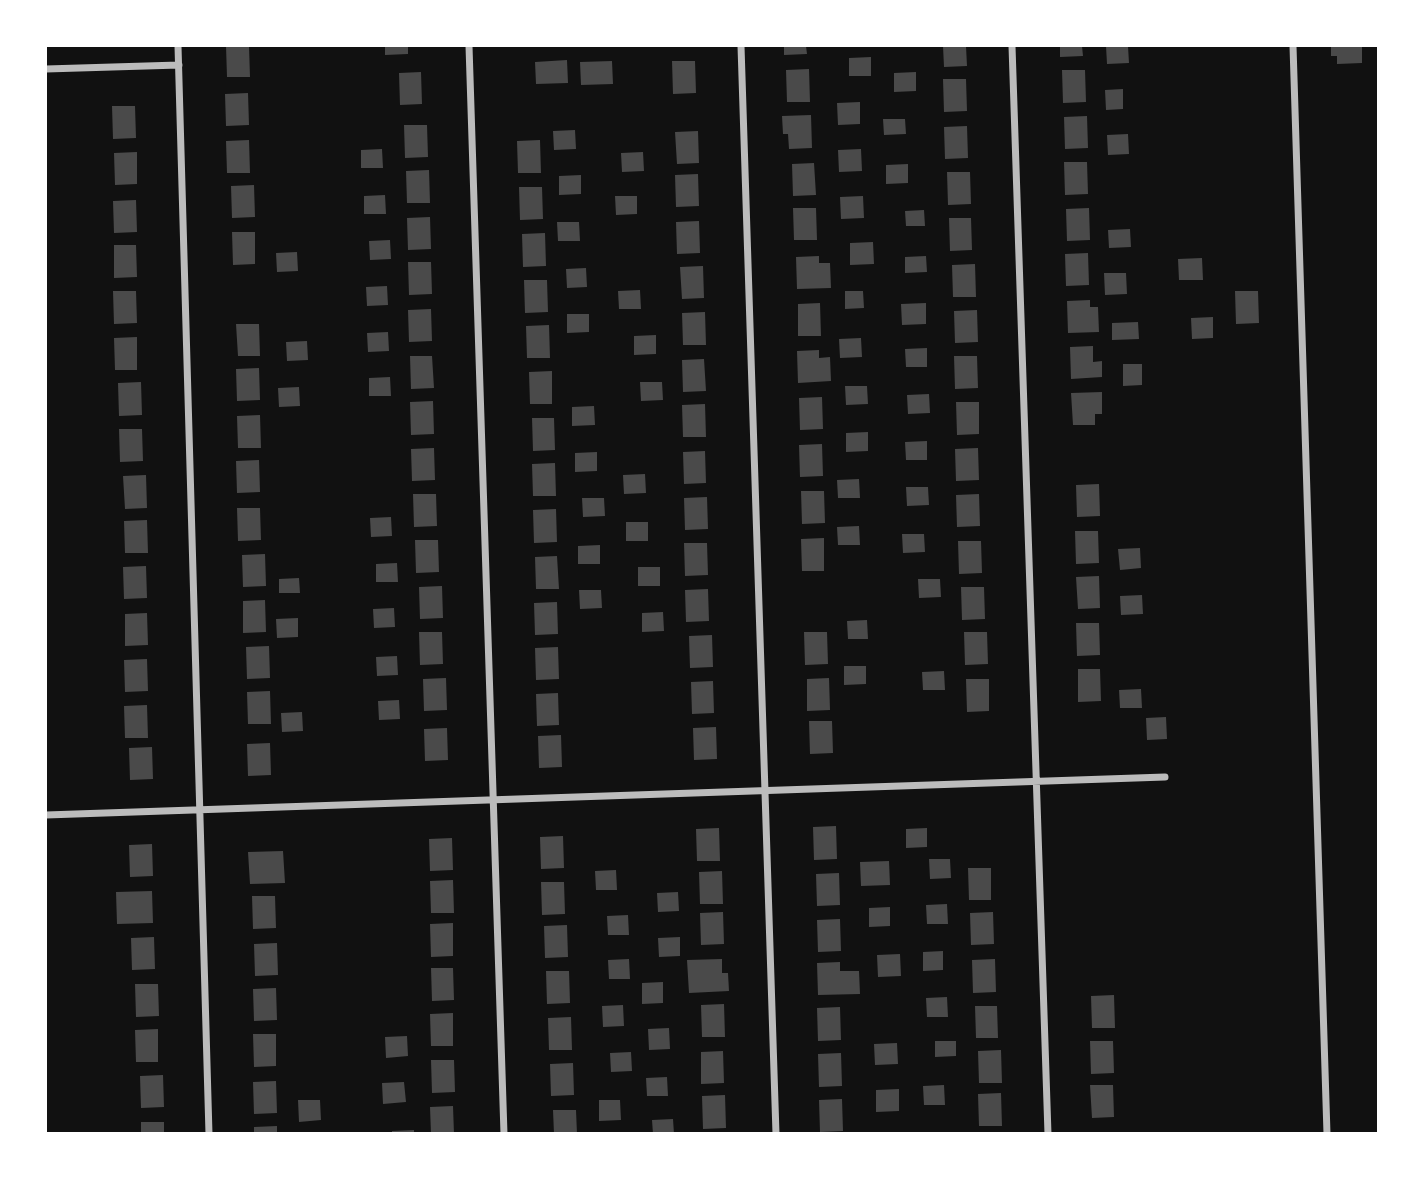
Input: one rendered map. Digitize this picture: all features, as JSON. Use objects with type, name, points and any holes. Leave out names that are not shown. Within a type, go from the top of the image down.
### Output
[{"type":"street","points":[[178,46],[209,1133]]},
{"type":"street","points":[[469,46],[504,1133]]},
{"type":"street","points":[[741,46],[776,1133]]},
{"type":"street","points":[[1012,46],[1048,1133]]},
{"type":"street","points":[[1293,46],[1302,416],[1327,1133]]},
{"type":"street","points":[[46,69],[179,65]]},
{"type":"street","points":[[46,815],[1165,778]]},
{"type":"building","points":[[226,46],[249,46],[250,77],[227,77]]},
{"type":"building","points":[[385,46],[408,46],[408,54],[385,55]]},
{"type":"building","points":[[784,46],[806,46],[807,54],[784,55]]},
{"type":"building","points":[[943,46],[966,46],[967,66],[944,67]]},
{"type":"building","points":[[1060,46],[1082,46],[1083,56],[1060,57]]},
{"type":"building","points":[[1106,46],[1128,46],[1129,63],[1107,64]]},
{"type":"building","points":[[1331,46],[1362,46],[1362,63],[1337,64],[1337,56],[1331,56]]},
{"type":"building","points":[[871,57],[871,76],[849,76],[849,58]]},
{"type":"building","points":[[567,60],[568,83],[536,84],[535,62]]},
{"type":"building","points":[[612,61],[613,84],[581,85],[580,62]]},
{"type":"building","points":[[672,61],[695,61],[696,93],[673,94]]},
{"type":"building","points":[[809,69],[810,102],[787,102],[786,70]]},
{"type":"building","points":[[1062,70],[1085,70],[1086,102],[1063,103]]},
{"type":"building","points":[[421,72],[422,104],[400,105],[399,73]]},
{"type":"building","points":[[916,72],[916,91],[894,92],[894,73]]},
{"type":"building","points":[[943,79],[966,79],[967,111],[944,112]]},
{"type":"building","points":[[1123,89],[1123,109],[1106,110],[1105,90]]},
{"type":"building","points":[[248,93],[249,125],[226,126],[225,94]]},
{"type":"building","points":[[860,102],[860,124],[838,125],[837,103]]},
{"type":"building","points":[[112,106],[135,106],[136,138],[113,139]]},
{"type":"building","points":[[811,115],[812,148],[789,149],[788,134],[783,134],[782,116]]},
{"type":"building","points":[[1087,116],[1088,148],[1065,149],[1064,117]]},
{"type":"building","points":[[883,119],[905,119],[906,134],[884,135]]},
{"type":"building","points":[[404,125],[427,125],[428,157],[405,158]]},
{"type":"building","points":[[967,126],[968,158],[945,159],[944,127]]},
{"type":"building","points":[[575,130],[576,149],[554,150],[553,131]]},
{"type":"building","points":[[698,131],[699,163],[677,164],[675,132]]},
{"type":"building","points":[[1128,134],[1129,154],[1108,155],[1107,135]]},
{"type":"building","points":[[249,140],[250,173],[227,173],[226,141]]},
{"type":"building","points":[[540,140],[541,173],[518,173],[517,141]]},
{"type":"building","points":[[382,149],[383,168],[361,168],[361,150]]},
{"type":"building","points":[[861,149],[862,171],[839,172],[838,150]]},
{"type":"building","points":[[137,152],[137,184],[115,185],[114,153]]},
{"type":"building","points":[[643,152],[644,171],[622,172],[621,153]]},
{"type":"building","points":[[1064,162],[1087,162],[1088,194],[1065,195]]},
{"type":"building","points":[[814,163],[816,195],[793,196],[792,164]]},
{"type":"building","points":[[908,164],[908,183],[886,184],[886,165]]},
{"type":"building","points":[[429,170],[430,203],[407,203],[406,171]]},
{"type":"building","points":[[947,172],[970,172],[971,204],[948,205]]},
{"type":"building","points":[[698,174],[699,206],[676,207],[675,175]]},
{"type":"building","points":[[581,175],[581,194],[559,195],[559,176]]},
{"type":"building","points":[[254,185],[255,217],[232,218],[231,186]]},
{"type":"building","points":[[519,187],[542,187],[543,219],[520,220]]},
{"type":"building","points":[[385,195],[386,214],[364,214],[364,196]]},
{"type":"building","points":[[615,196],[637,196],[637,214],[616,215]]},
{"type":"building","points":[[863,196],[864,218],[841,219],[840,197]]},
{"type":"building","points":[[136,200],[137,232],[114,233],[113,201]]},
{"type":"building","points":[[793,208],[816,208],[817,240],[794,240]]},
{"type":"building","points":[[1089,208],[1090,240],[1067,241],[1066,209]]},
{"type":"building","points":[[924,210],[925,226],[906,226],[905,211]]},
{"type":"building","points":[[430,217],[431,249],[408,250],[407,218]]},
{"type":"building","points":[[949,218],[971,218],[972,250],[950,251]]},
{"type":"building","points":[[699,221],[700,253],[677,254],[676,222]]},
{"type":"building","points":[[557,222],[579,222],[580,241],[558,241]]},
{"type":"building","points":[[1130,229],[1131,247],[1109,248],[1108,230]]},
{"type":"building","points":[[232,232],[255,232],[255,264],[233,265]]},
{"type":"building","points":[[545,233],[546,266],[523,267],[522,234]]},
{"type":"building","points":[[390,240],[391,259],[370,260],[369,241]]},
{"type":"building","points":[[873,242],[874,264],[850,265],[850,243]]},
{"type":"building","points":[[114,245],[136,245],[137,277],[114,278]]},
{"type":"building","points":[[297,252],[298,271],[277,272],[276,253]]},
{"type":"building","points":[[1088,253],[1089,285],[1066,286],[1065,254]]},
{"type":"building","points":[[819,256],[819,263],[830,263],[831,288],[797,289],[796,257]]},
{"type":"building","points":[[926,256],[927,272],[905,273],[905,257]]},
{"type":"building","points":[[1202,258],[1203,280],[1179,280],[1178,259]]},
{"type":"building","points":[[408,262],[431,262],[432,294],[409,295]]},
{"type":"building","points":[[975,264],[976,297],[953,297],[952,265]]},
{"type":"building","points":[[703,266],[704,298],[682,299],[680,267]]},
{"type":"building","points":[[586,268],[587,287],[567,288],[566,269]]},
{"type":"building","points":[[1104,273],[1126,273],[1127,294],[1105,295]]},
{"type":"building","points":[[524,280],[547,280],[548,312],[525,313]]},
{"type":"building","points":[[387,286],[388,305],[367,306],[366,287]]},
{"type":"building","points":[[640,290],[641,309],[619,309],[618,291]]},
{"type":"building","points":[[113,291],[136,291],[137,323],[114,324]]},
{"type":"building","points":[[845,291],[863,291],[864,308],[845,309]]},
{"type":"building","points":[[1235,291],[1258,291],[1259,323],[1236,324]]},
{"type":"building","points":[[1090,300],[1090,307],[1098,307],[1099,332],[1068,333],[1067,301]]},
{"type":"building","points":[[820,303],[821,336],[798,336],[798,304]]},
{"type":"building","points":[[926,303],[926,324],[902,325],[901,304]]},
{"type":"building","points":[[431,309],[432,341],[409,342],[408,310]]},
{"type":"building","points":[[977,310],[978,342],[955,343],[954,311]]},
{"type":"building","points":[[705,312],[706,345],[683,345],[682,313]]},
{"type":"building","points":[[567,314],[589,314],[589,332],[567,333]]},
{"type":"building","points":[[1213,317],[1213,338],[1192,339],[1191,318]]},
{"type":"building","points":[[1138,322],[1139,339],[1112,340],[1112,323]]},
{"type":"building","points":[[236,324],[259,324],[260,356],[238,356]]},
{"type":"building","points":[[549,325],[550,358],[527,358],[526,326]]},
{"type":"building","points":[[388,332],[389,351],[368,352],[367,333]]},
{"type":"building","points":[[656,335],[656,354],[634,355],[634,336]]},
{"type":"building","points":[[137,337],[137,370],[115,370],[114,338]]},
{"type":"building","points":[[861,338],[862,357],[840,358],[839,339]]},
{"type":"building","points":[[307,341],[308,360],[287,361],[286,342]]},
{"type":"building","points":[[1093,346],[1093,362],[1102,361],[1102,377],[1071,379],[1070,347]]},
{"type":"building","points":[[927,348],[927,367],[906,367],[905,349]]},
{"type":"building","points":[[819,350],[819,358],[830,357],[831,381],[798,383],[797,351]]},
{"type":"building","points":[[410,356],[432,356],[434,388],[411,389]]},
{"type":"building","points":[[954,356],[977,356],[978,388],[955,389]]},
{"type":"building","points":[[704,359],[706,391],[683,392],[682,360]]},
{"type":"building","points":[[1123,364],[1142,364],[1142,385],[1123,386]]},
{"type":"building","points":[[259,368],[260,400],[237,401],[236,369]]},
{"type":"building","points":[[552,371],[552,404],[530,404],[529,372]]},
{"type":"building","points":[[390,377],[391,396],[369,396],[369,378]]},
{"type":"building","points":[[141,382],[142,415],[119,416],[118,383]]},
{"type":"building","points":[[640,382],[662,382],[663,400],[641,401]]},
{"type":"building","points":[[845,386],[867,386],[868,404],[846,405]]},
{"type":"building","points":[[299,387],[300,406],[279,407],[278,388]]},
{"type":"building","points":[[1102,392],[1102,414],[1095,414],[1095,425],[1073,425],[1071,393]]},
{"type":"building","points":[[929,394],[930,413],[908,414],[907,395]]},
{"type":"building","points":[[822,397],[823,429],[800,430],[799,398]]},
{"type":"building","points":[[433,401],[434,434],[411,435],[410,402]]},
{"type":"building","points":[[956,402],[979,402],[979,434],[957,435]]},
{"type":"building","points":[[705,404],[706,437],[683,437],[682,405]]},
{"type":"building","points":[[594,406],[595,425],[572,426],[572,407]]},
{"type":"building","points":[[260,415],[261,448],[238,448],[237,416]]},
{"type":"building","points":[[532,418],[554,418],[555,450],[533,451]]},
{"type":"building","points":[[119,429],[142,429],[143,461],[120,462]]},
{"type":"building","points":[[868,432],[868,451],[846,452],[846,433]]},
{"type":"building","points":[[927,441],[927,460],[906,460],[905,442]]},
{"type":"building","points":[[822,444],[823,476],[800,477],[799,445]]},
{"type":"building","points":[[434,448],[435,480],[412,481],[411,449]]},
{"type":"building","points":[[978,448],[979,480],[956,481],[955,449]]},
{"type":"building","points":[[705,451],[706,483],[684,484],[683,452]]},
{"type":"building","points":[[597,452],[597,471],[575,472],[575,453]]},
{"type":"building","points":[[259,460],[260,492],[237,493],[236,461]]},
{"type":"building","points":[[555,463],[556,496],[533,496],[532,464]]},
{"type":"building","points":[[645,474],[646,493],[624,494],[623,475]]},
{"type":"building","points":[[146,475],[147,508],[125,509],[123,476]]},
{"type":"building","points":[[859,479],[860,498],[838,498],[837,480]]},
{"type":"building","points":[[1099,484],[1100,516],[1077,517],[1076,485]]},
{"type":"building","points":[[906,487],[928,487],[929,505],[907,506]]},
{"type":"building","points":[[801,491],[824,491],[825,523],[802,524]]},
{"type":"building","points":[[413,494],[436,494],[437,526],[414,527]]},
{"type":"building","points":[[979,494],[980,526],[957,527],[956,495]]},
{"type":"building","points":[[707,497],[708,529],[685,530],[684,498]]},
{"type":"building","points":[[582,498],[604,498],[605,516],[583,517]]},
{"type":"building","points":[[237,508],[260,508],[261,540],[238,541]]},
{"type":"building","points":[[556,509],[557,542],[534,543],[533,510]]},
{"type":"building","points":[[391,517],[392,536],[371,537],[370,518]]},
{"type":"building","points":[[147,520],[148,553],[125,553],[124,521]]},
{"type":"building","points":[[626,522],[648,522],[648,541],[626,541]]},
{"type":"building","points":[[859,526],[860,545],[838,545],[837,527]]},
{"type":"building","points":[[1075,531],[1098,531],[1099,563],[1076,564]]},
{"type":"building","points":[[902,534],[924,534],[925,552],[903,553]]},
{"type":"building","points":[[824,538],[824,571],[802,571],[801,539]]},
{"type":"building","points":[[415,540],[438,540],[439,572],[416,573]]},
{"type":"building","points":[[958,541],[981,541],[982,573],[959,574]]},
{"type":"building","points":[[684,543],[707,543],[708,575],[685,576]]},
{"type":"building","points":[[600,545],[600,564],[578,564],[578,546]]},
{"type":"building","points":[[1140,548],[1141,568],[1120,570],[1118,549]]},
{"type":"building","points":[[265,554],[266,586],[243,587],[242,555]]},
{"type":"building","points":[[557,556],[559,589],[536,589],[535,557]]},
{"type":"building","points":[[397,563],[398,582],[376,582],[376,564]]},
{"type":"building","points":[[146,566],[147,598],[124,599],[123,567]]},
{"type":"building","points":[[638,567],[660,567],[660,586],[638,586]]},
{"type":"building","points":[[1099,576],[1100,608],[1078,609],[1076,577]]},
{"type":"building","points":[[299,578],[300,593],[279,593],[279,579]]},
{"type":"building","points":[[918,579],[940,579],[941,597],[919,598]]},
{"type":"building","points":[[442,586],[443,618],[420,619],[419,587]]},
{"type":"building","points":[[961,587],[984,587],[985,619],[962,620]]},
{"type":"building","points":[[708,589],[709,621],[686,622],[685,590]]},
{"type":"building","points":[[579,590],[601,590],[602,608],[580,609]]},
{"type":"building","points":[[1142,595],[1143,614],[1121,615],[1120,596]]},
{"type":"building","points":[[265,600],[266,632],[243,633],[243,601]]},
{"type":"building","points":[[557,602],[558,634],[535,635],[534,603]]},
{"type":"building","points":[[394,608],[395,627],[374,628],[373,609]]},
{"type":"building","points":[[663,612],[664,631],[642,632],[642,613]]},
{"type":"building","points":[[147,613],[148,645],[125,646],[125,614]]},
{"type":"building","points":[[298,618],[298,637],[277,638],[276,619]]},
{"type":"building","points":[[867,620],[868,639],[848,639],[847,621]]},
{"type":"building","points":[[1076,623],[1099,623],[1100,655],[1077,656]]},
{"type":"building","points":[[419,632],[442,632],[443,664],[420,665]]},
{"type":"building","points":[[804,632],[827,632],[828,664],[805,665]]},
{"type":"building","points":[[964,632],[987,632],[988,664],[965,665]]},
{"type":"building","points":[[712,635],[713,667],[690,668],[689,636]]},
{"type":"building","points":[[269,646],[270,678],[247,679],[246,647]]},
{"type":"building","points":[[558,647],[559,679],[536,680],[535,648]]},
{"type":"building","points":[[397,656],[398,675],[377,676],[376,657]]},
{"type":"building","points":[[147,659],[148,691],[125,692],[124,660]]},
{"type":"building","points":[[844,666],[866,666],[866,684],[844,685]]},
{"type":"building","points":[[1078,669],[1100,669],[1101,701],[1078,702]]},
{"type":"building","points":[[944,671],[945,690],[923,690],[922,672]]},
{"type":"building","points":[[446,678],[447,710],[424,711],[423,679]]},
{"type":"building","points":[[829,678],[830,710],[807,711],[807,679]]},
{"type":"building","points":[[966,679],[989,679],[989,711],[967,712]]},
{"type":"building","points":[[713,681],[714,713],[692,714],[691,682]]},
{"type":"building","points":[[1141,689],[1142,708],[1120,708],[1119,690]]},
{"type":"building","points":[[270,691],[271,724],[248,724],[247,692]]},
{"type":"building","points":[[558,693],[559,725],[537,726],[536,694]]},
{"type":"building","points":[[399,700],[400,719],[379,720],[378,701]]},
{"type":"building","points":[[147,705],[148,738],[125,738],[124,706]]},
{"type":"building","points":[[302,712],[303,731],[282,732],[281,713]]},
{"type":"building","points":[[1166,717],[1167,739],[1147,740],[1146,718]]},
{"type":"building","points":[[809,721],[832,721],[833,753],[810,754]]},
{"type":"building","points":[[716,727],[717,759],[694,760],[693,728]]},
{"type":"building","points":[[447,728],[448,760],[425,761],[424,729]]},
{"type":"building","points":[[561,735],[562,767],[539,768],[538,736]]},
{"type":"building","points":[[270,743],[271,775],[248,776],[247,744]]},
{"type":"building","points":[[152,747],[153,779],[130,780],[129,748]]},
{"type":"building","points":[[836,826],[837,859],[814,860],[813,827]]},
{"type":"building","points":[[719,828],[720,861],[697,861],[696,829]]},
{"type":"building","points":[[927,828],[927,847],[906,848],[906,829]]},
{"type":"building","points":[[563,836],[564,868],[541,869],[540,837]]},
{"type":"building","points":[[452,838],[453,870],[430,871],[429,839]]},
{"type":"building","points":[[152,844],[153,876],[130,877],[129,845]]},
{"type":"building","points":[[283,851],[285,883],[250,884],[248,852]]},
{"type":"building","points":[[929,859],[950,859],[951,878],[930,879]]},
{"type":"building","points":[[889,861],[890,885],[861,886],[860,862]]},
{"type":"building","points":[[968,868],[991,868],[991,900],[969,900]]},
{"type":"building","points":[[616,870],[617,890],[596,890],[595,871]]},
{"type":"building","points":[[722,871],[723,904],[700,904],[699,872]]},
{"type":"building","points":[[839,873],[840,905],[817,906],[816,874]]},
{"type":"building","points":[[453,880],[454,913],[431,913],[430,881]]},
{"type":"building","points":[[541,882],[564,882],[565,914],[542,915]]},
{"type":"building","points":[[152,891],[153,923],[117,924],[116,892]]},
{"type":"building","points":[[678,892],[679,911],[658,912],[657,893]]},
{"type":"building","points":[[252,896],[275,896],[276,928],[253,929]]},
{"type":"building","points":[[947,904],[948,924],[927,924],[926,905]]},
{"type":"building","points":[[890,907],[890,926],[869,927],[869,908]]},
{"type":"building","points":[[723,912],[724,944],[701,945],[700,913]]},
{"type":"building","points":[[993,912],[994,944],[971,945],[970,913]]},
{"type":"building","points":[[628,915],[629,935],[608,935],[607,916]]},
{"type":"building","points":[[840,919],[841,951],[818,952],[817,920]]},
{"type":"building","points":[[453,923],[453,956],[431,957],[430,924]]},
{"type":"building","points":[[567,925],[568,957],[545,958],[544,926]]},
{"type":"building","points":[[154,937],[155,969],[132,970],[131,938]]},
{"type":"building","points":[[680,937],[680,956],[659,957],[658,938]]},
{"type":"building","points":[[277,943],[278,975],[255,976],[254,944]]},
{"type":"building","points":[[943,951],[943,970],[923,971],[923,952]]},
{"type":"building","points":[[900,954],[901,976],[878,977],[877,955]]},
{"type":"building","points":[[629,959],[630,979],[609,979],[608,960]]},
{"type":"building","points":[[722,959],[722,973],[728,973],[729,991],[689,993],[687,960]]},
{"type":"building","points":[[995,959],[996,992],[973,993],[972,960]]},
{"type":"building","points":[[840,962],[840,971],[859,971],[860,994],[818,995],[817,963]]},
{"type":"building","points":[[431,968],[453,968],[454,1000],[432,1001]]},
{"type":"building","points":[[546,971],[569,971],[570,1003],[547,1004]]},
{"type":"building","points":[[663,982],[663,1003],[642,1004],[642,983]]},
{"type":"building","points":[[135,984],[158,984],[159,1016],[136,1017]]},
{"type":"building","points":[[276,988],[277,1020],[254,1021],[253,989]]},
{"type":"building","points":[[1114,995],[1115,1028],[1092,1028],[1091,996]]},
{"type":"building","points":[[947,997],[948,1017],[927,1017],[926,998]]},
{"type":"building","points":[[724,1004],[725,1037],[702,1037],[701,1005]]},
{"type":"building","points":[[623,1005],[624,1026],[603,1027],[602,1006]]},
{"type":"building","points":[[975,1006],[997,1006],[998,1038],[976,1038]]},
{"type":"building","points":[[840,1007],[841,1040],[818,1041],[817,1008]]},
{"type":"building","points":[[453,1013],[453,1046],[431,1046],[430,1014]]},
{"type":"building","points":[[571,1017],[572,1050],[549,1050],[548,1018]]},
{"type":"building","points":[[669,1028],[670,1049],[649,1050],[648,1029]]},
{"type":"building","points":[[158,1029],[158,1062],[136,1062],[135,1030]]},
{"type":"building","points":[[253,1034],[276,1034],[276,1066],[254,1067]]},
{"type":"building","points":[[407,1036],[408,1056],[386,1058],[385,1037]]},
{"type":"building","points":[[935,1041],[956,1041],[956,1056],[935,1057]]},
{"type":"building","points":[[1090,1041],[1113,1041],[1114,1073],[1091,1074]]},
{"type":"building","points":[[897,1043],[898,1064],[875,1065],[874,1044]]},
{"type":"building","points":[[1001,1050],[1002,1083],[979,1083],[978,1051]]},
{"type":"building","points":[[723,1051],[724,1083],[701,1084],[701,1052]]},
{"type":"building","points":[[631,1052],[632,1071],[611,1072],[610,1053]]},
{"type":"building","points":[[841,1053],[842,1086],[819,1087],[818,1054]]},
{"type":"building","points":[[431,1060],[454,1060],[455,1092],[432,1093]]},
{"type":"building","points":[[573,1063],[574,1095],[551,1096],[550,1064]]},
{"type":"building","points":[[163,1075],[164,1107],[141,1108],[140,1076]]},
{"type":"building","points":[[667,1077],[668,1096],[647,1096],[646,1078]]},
{"type":"building","points":[[276,1081],[277,1113],[254,1114],[253,1082]]},
{"type":"building","points":[[404,1082],[406,1102],[383,1104],[382,1083]]},
{"type":"building","points":[[944,1085],[945,1105],[924,1105],[923,1086]]},
{"type":"building","points":[[1090,1085],[1113,1085],[1114,1117],[1092,1118]]},
{"type":"building","points":[[899,1089],[899,1111],[876,1112],[876,1090]]},
{"type":"building","points":[[1001,1093],[1002,1126],[979,1126],[978,1094]]},
{"type":"building","points":[[725,1095],[726,1128],[703,1129],[702,1096]]},
{"type":"building","points":[[842,1099],[843,1131],[820,1132],[819,1100]]},
{"type":"building","points":[[298,1100],[320,1100],[321,1120],[299,1122]]},
{"type":"building","points":[[599,1100],[620,1100],[621,1120],[599,1121]]},
{"type":"building","points":[[453,1106],[454,1134],[431,1134],[430,1107]]},
{"type":"building","points":[[553,1110],[576,1110],[577,1134],[554,1134]]},
{"type":"building","points":[[673,1119],[674,1134],[653,1134],[652,1120]]},
{"type":"building","points":[[141,1122],[164,1122],[164,1134],[141,1134]]},
{"type":"building","points":[[277,1126],[277,1134],[254,1134],[254,1127]]},
{"type":"building","points":[[414,1130],[414,1134],[392,1134],[392,1131]]}]
